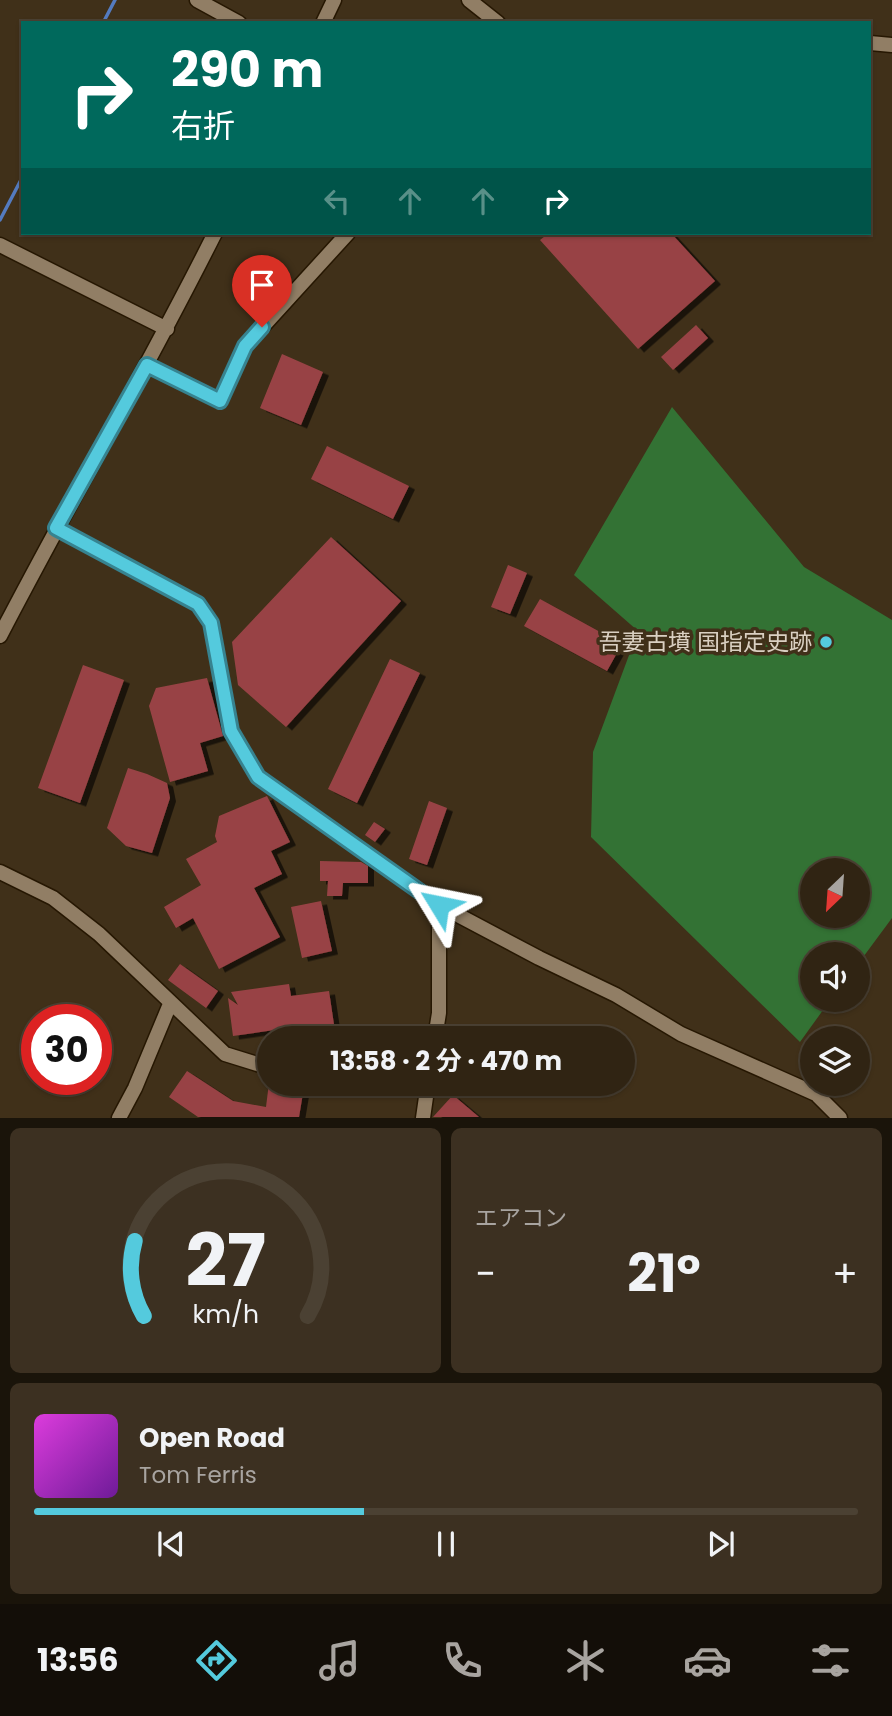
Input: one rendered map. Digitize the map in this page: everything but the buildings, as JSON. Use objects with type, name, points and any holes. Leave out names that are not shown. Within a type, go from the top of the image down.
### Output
[{"type":"street","points":[[197,0],[235,21]]},
{"type":"street","points":[[324,21],[334,0]]},
{"type":"street","points":[[469,0],[495,21]]},
{"type":"street","points":[[871,43],[892,45]]},
{"type":"street","points":[[0,636],[56,528],[167,328],[214,235]]},
{"type":"street","points":[[147,365],[220,401],[245,346],[346,235]]},
{"type":"street","points":[[0,245],[167,328]]},
{"type":"street","points":[[56,528],[198,604],[211,623],[231,731],[258,777],[439,905],[616,995],[681,1034],[816,1094],[840,1118]]},
{"type":"street","points":[[0,872],[53,898],[99,934],[225,1054],[257,1064]]},
{"type":"street","points":[[437,1026],[439,905]]},
{"type":"street","points":[[119,1118],[135,1088],[170,1004]]},
{"type":"street","points":[[423,1118],[426,1096]]},
{"type":"green space","points":[[672,407],[804,567],[892,620],[892,918],[870,948],[870,942],[800,942],[800,1012],[822,1012],[812,1026],[800,1026],[800,1042],[591,837],[593,752],[638,631],[574,575]]},
{"type":"waterway","points":[[104,21],[115,0]]},
{"type":"waterway","points":[[0,220],[21,180]]},
{"type":"place","name":"吾妻古墳 国指定史跡","points":[[826,642]]},
{"type":"route","points":[[262,327],[245,346],[220,401],[147,365],[56,528],[198,604],[211,623],[231,731],[258,777],[439,905]]}]
